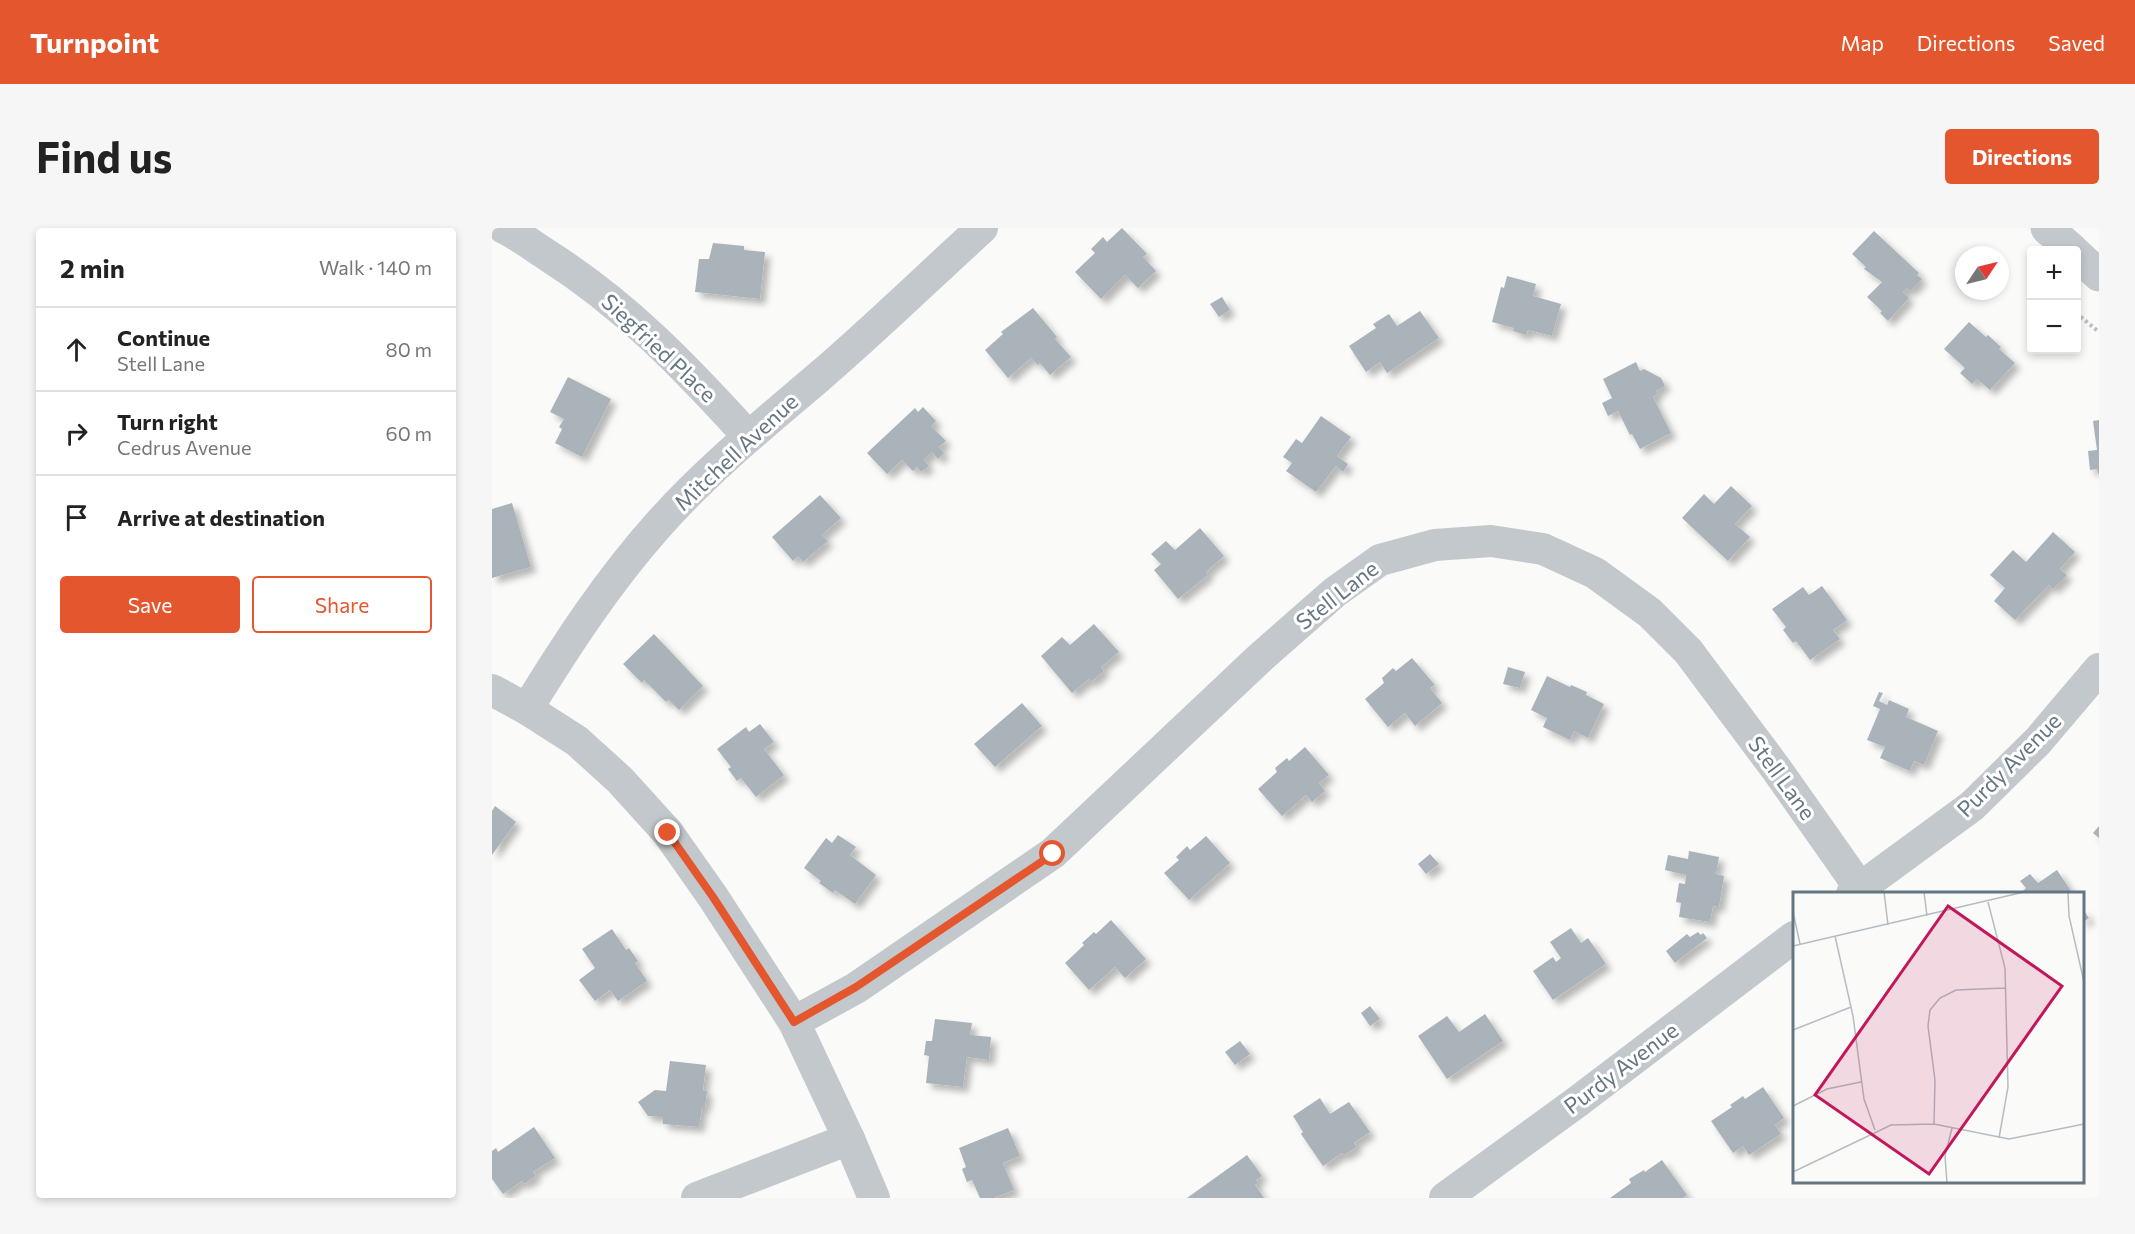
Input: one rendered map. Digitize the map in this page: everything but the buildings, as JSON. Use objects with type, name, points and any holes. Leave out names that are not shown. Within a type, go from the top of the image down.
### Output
[{"type":"street","name":"Siegfried Place","points":[[504,228],[573,271],[634,318],[748,436]]},
{"type":"street","name":"Mitchell Avenue","points":[[527,709],[565,646],[612,579],[661,522],[748,436],[822,375],[982,228]]},
{"type":"street","points":[[2047,228],[2067,246]]},
{"type":"street","points":[[2081,259],[2099,275]]},
{"type":"street","name":"Stell Lane","points":[[794,1022],[856,987],[1053,854],[1261,657],[1335,592],[1380,560],[1435,545],[1491,541],[1543,549],[1595,573],[1650,613],[1688,651],[1777,770],[1856,891]]},
{"type":"street","name":"Purdy Avenue","points":[[1856,891],[1972,806],[2038,741],[2099,669]]},
{"type":"street","points":[[492,690],[577,741],[620,780],[668,833],[713,897],[794,1022],[874,1198]]},
{"type":"street","name":"Purdy Avenue","points":[[1445,1198],[1577,1102],[1793,938]]},
{"type":"street","points":[[697,1198],[849,1139]]},
{"type":"path","points":[[2081,316],[2099,332]]},
{"type":"route","points":[[668,833],[713,897],[794,1022],[856,987],[1053,854]]}]
